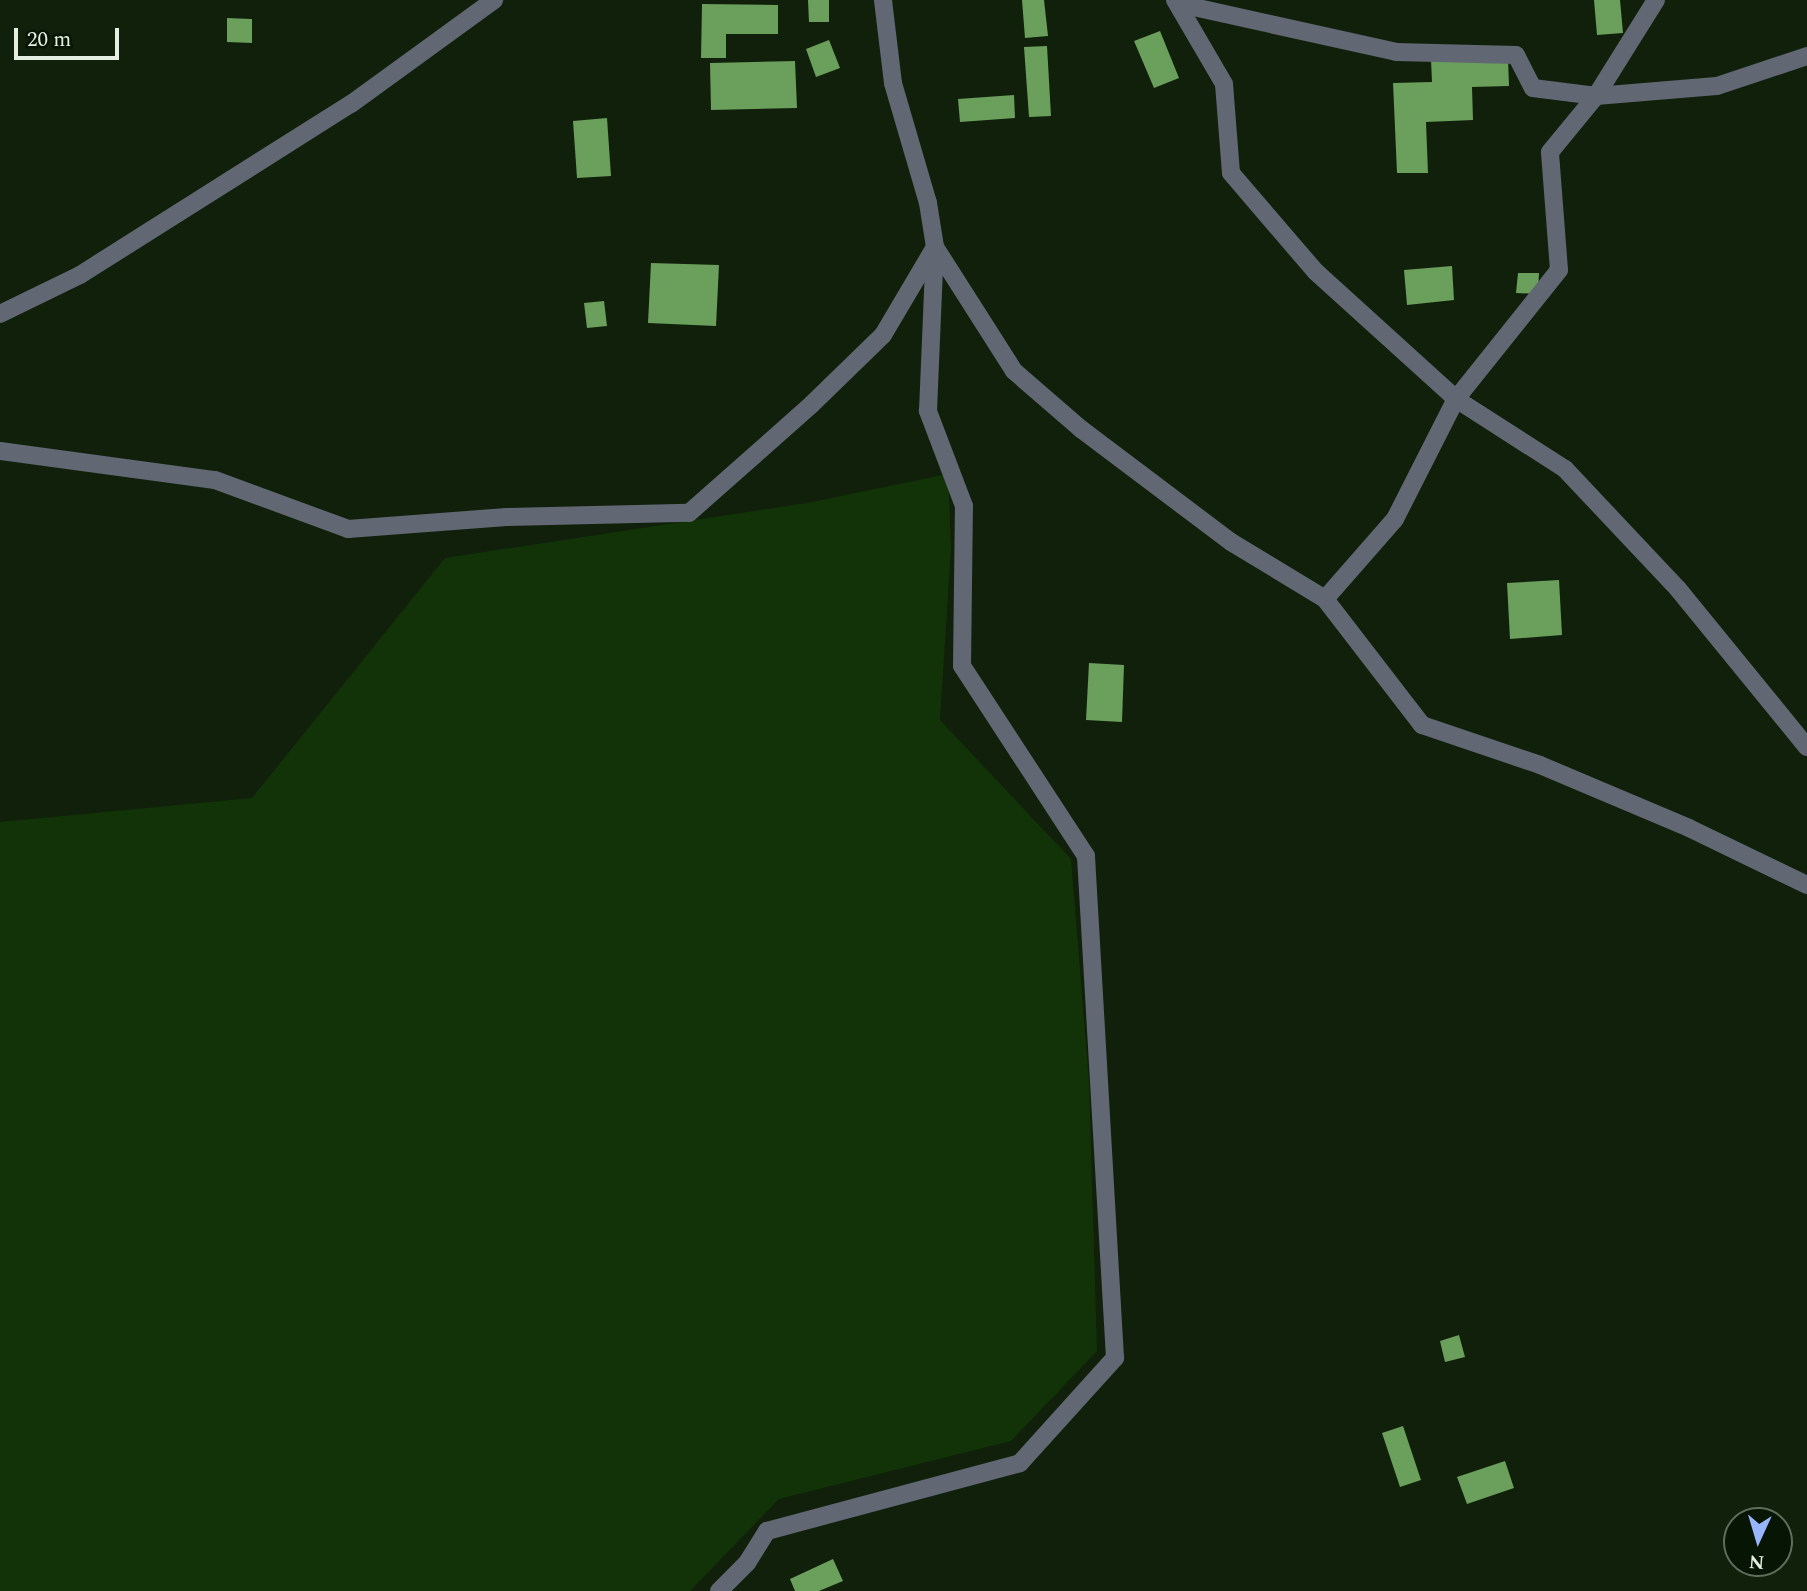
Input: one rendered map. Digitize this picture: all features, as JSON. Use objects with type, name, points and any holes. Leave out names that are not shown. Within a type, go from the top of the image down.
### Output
[{"type":"street","points":[[0,314],[80,275],[351,104],[491,0]]},
{"type":"street","points":[[719,1591],[747,1563],[767,1531],[1020,1463],[1115,1358],[1086,856],[962,666],[964,506],[928,411],[935,247],[928,203],[893,83],[883,0]]},
{"type":"street","points":[[1325,599],[1395,519],[1456,399],[1559,270],[1550,152],[1596,96],[1656,0]]},
{"type":"street","points":[[1177,2],[1396,52],[1516,55],[1533,88],[1596,96],[1717,86],[1807,56]]},
{"type":"street","points":[[1177,2],[1224,84],[1231,173],[1316,272],[1456,399],[1565,469],[1678,589],[1807,747]]},
{"type":"street","points":[[0,451],[215,480],[348,529],[507,517],[690,513],[812,404],[883,334],[935,247]]},
{"type":"street","points":[[935,247],[1014,371],[1081,429],[1231,542],[1325,599],[1422,725],[1541,765],[1689,828],[1807,885]]},
{"type":"green space","points":[[948,474],[951,548],[940,720],[1071,859],[1089,1082],[1097,1351],[1011,1441],[779,1499],[690,1591],[0,1591],[0,822],[252,798],[445,558],[807,503]]},
{"type":"building","points":[[808,0],[829,0],[829,22],[809,22]]},
{"type":"building","points":[[1022,0],[1044,0],[1048,36],[1025,38]]},
{"type":"building","points":[[1594,0],[1620,0],[1623,33],[1597,35]]},
{"type":"building","points":[[702,4],[778,5],[778,34],[726,34],[726,58],[701,58]]},
{"type":"building","points":[[227,18],[252,19],[252,43],[227,42]]},
{"type":"building","points":[[1160,31],[1179,78],[1154,88],[1134,41]]},
{"type":"building","points":[[829,40],[840,68],[816,77],[806,49]]},
{"type":"building","points":[[1047,46],[1051,116],[1029,117],[1024,47]]},
{"type":"building","points":[[1508,57],[1509,86],[1472,87],[1473,120],[1426,122],[1428,173],[1397,173],[1393,83],[1432,82],[1431,60]]},
{"type":"building","points":[[795,61],[797,108],[711,110],[710,63]]},
{"type":"building","points":[[1014,95],[1015,118],[960,122],[958,99]]},
{"type":"building","points":[[607,118],[611,176],[577,178],[573,121]]},
{"type":"building","points":[[651,263],[719,265],[716,326],[648,323]]},
{"type":"building","points":[[1452,266],[1454,300],[1407,305],[1404,270]]},
{"type":"building","points":[[1518,273],[1539,273],[1538,294],[1516,293]]},
{"type":"building","points":[[604,301],[607,326],[587,328],[584,303]]},
{"type":"building","points":[[1559,580],[1562,635],[1510,639],[1507,583]]},
{"type":"building","points":[[1089,663],[1124,665],[1122,722],[1086,720]]},
{"type":"building","points":[[1459,1335],[1465,1357],[1445,1362],[1440,1341]]},
{"type":"building","points":[[1403,1426],[1421,1480],[1400,1487],[1382,1433]]},
{"type":"building","points":[[1505,1461],[1514,1488],[1467,1504],[1457,1477]]},
{"type":"building","points":[[833,1559],[843,1581],[819,1591],[795,1591],[790,1579]]}]
